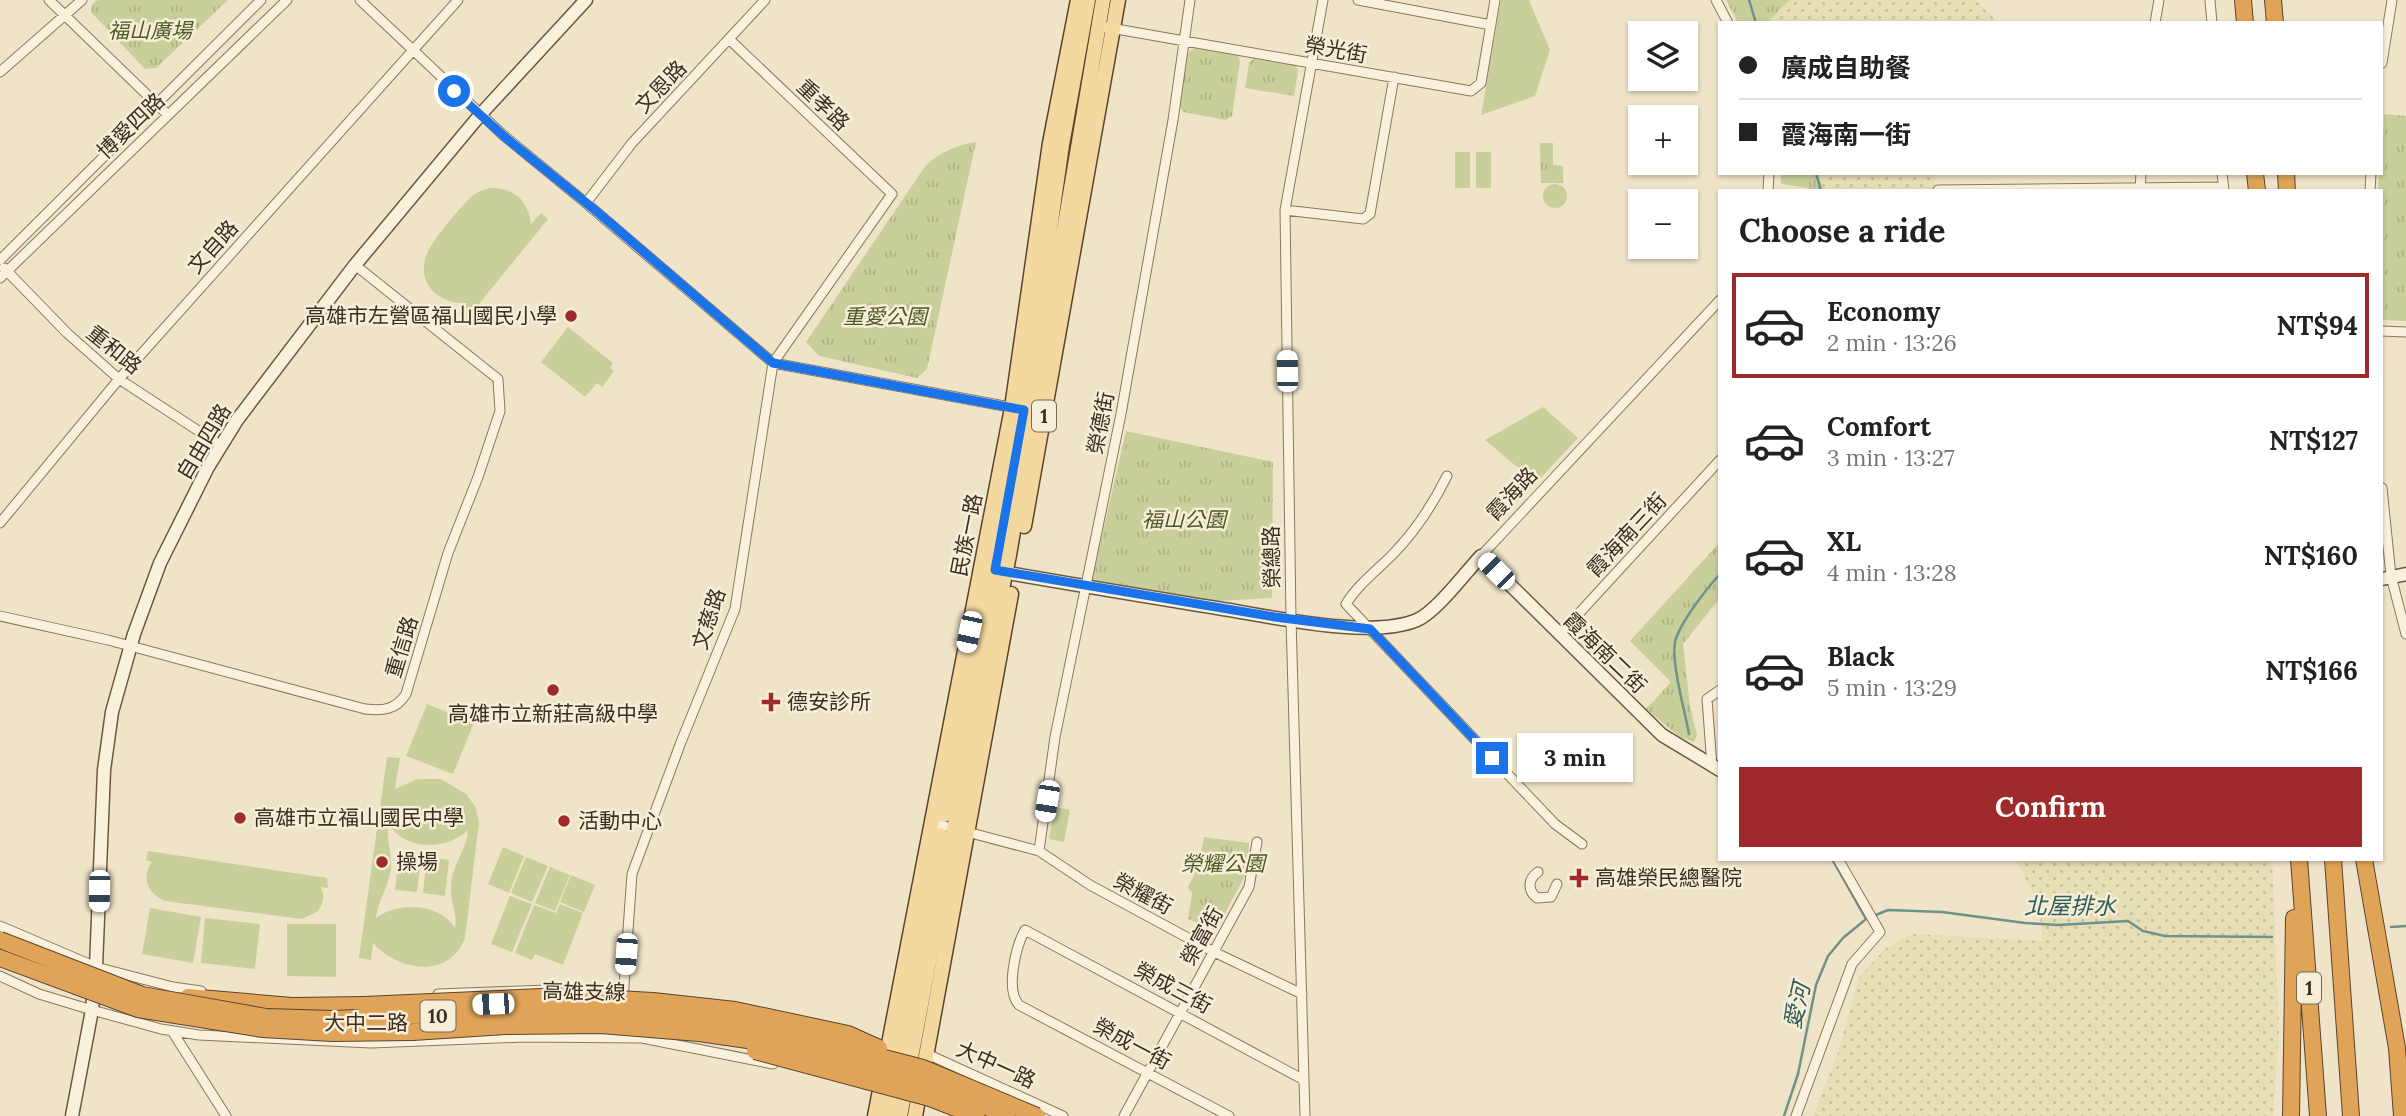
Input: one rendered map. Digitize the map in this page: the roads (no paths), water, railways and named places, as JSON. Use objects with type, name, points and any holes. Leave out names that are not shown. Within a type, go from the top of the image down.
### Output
[{"type":"highway","points":[[2243,0],[2245,21]]},
{"type":"highway","points":[[2273,0],[2275,21]]},
{"type":"highway","points":[[2291,1116],[2297,861]]},
{"type":"highway","name":"1","points":[[2297,861],[2318,1116]]},
{"type":"highway","name":"1","points":[[2333,861],[2351,1116]]},
{"type":"highway","points":[[2364,861],[2406,1089]]},
{"type":"highway","name":"高雄支線","points":[[0,940],[142,995],[266,1017],[333,1019],[502,1012],[603,1012],[696,1019],[802,1038],[911,1051],[1037,1116]]},
{"type":"highway","name":"高雄支線","points":[[0,958],[138,1009],[263,1029],[332,1033],[413,1032],[505,1026],[601,1026],[699,1033],[775,1044],[869,1066],[960,1095],[1007,1116]]},
{"type":"highway","points":[[0,966],[124,1012],[191,1026],[263,1029]]},
{"type":"highway","points":[[161,995],[292,1006],[563,996],[653,1001],[721,1009],[848,1034],[911,1051]]},
{"type":"highway","points":[[699,1033],[734,1046],[800,1061],[930,1098],[976,1116]]},
{"type":"highway","points":[[2397,1048],[2402,1116]]},
{"type":"main road","name":"民族一路","points":[[1029,411],[1050,143],[1077,0]]},
{"type":"main road","name":"民族一路","points":[[917,1109],[911,1051],[949,826],[1029,411],[1062,145],[1088,0]]},
{"type":"main road","name":"民族一路","points":[[1103,0],[1106,28]]},
{"type":"main road","name":"民族一路","points":[[874,1116],[891,1094],[911,1051],[949,826],[1029,411],[1106,28],[1118,0]]},
{"type":"main road","name":"民族一路","points":[[887,1116],[891,1094]]},
{"type":"main road","name":"民族一路","points":[[891,1094],[900,1116]]},
{"type":"street","points":[[49,0],[168,115]]},
{"type":"street","points":[[0,72],[82,0]]},
{"type":"street","name":"博愛四路","points":[[2,269],[155,104],[261,0]]},
{"type":"street","name":"博愛四路","points":[[2,269],[287,0]]},
{"type":"street","points":[[360,0],[480,115],[773,363],[1029,411]]},
{"type":"street","name":"文自路","points":[[0,523],[119,379],[458,0]]},
{"type":"street","name":"自由四路","points":[[72,1116],[92,1010],[104,770],[112,712],[130,645],[160,563],[220,445],[355,265],[480,115],[586,0]]},
{"type":"street","name":"文恩路","points":[[586,202],[632,143],[765,0]]},
{"type":"street","name":"榮德街","points":[[1039,851],[1055,737],[1121,414],[1173,120],[1190,0]]},
{"type":"street","name":"榮總路","points":[[1305,1116],[1291,619],[1286,210],[1324,0]]},
{"type":"street","points":[[1358,0],[1491,26]]},
{"type":"street","name":"榮光街","points":[[1106,28],[1471,91],[1481,83],[1495,0]]},
{"type":"street","points":[[1716,0],[1727,21]]},
{"type":"street","points":[[2155,21],[2159,0]]},
{"type":"street","points":[[2210,0],[2212,21]]},
{"type":"street","points":[[2383,57],[2392,0]]},
{"type":"street","name":"重孝路","points":[[730,40],[892,194]]},
{"type":"street","points":[[1286,210],[1363,219],[1370,214],[1394,77]]},
{"type":"street","points":[[2140,189],[2223,189]]},
{"type":"street","name":"文慈路","points":[[620,1038],[632,874],[735,609],[773,363],[892,194]]},
{"type":"street","name":"重信路","points":[[0,616],[130,645],[365,709],[391,709],[403,699],[448,553],[478,477],[499,411],[498,379],[355,265]]},
{"type":"street","name":"重和路","points":[[2,269],[67,333],[119,379],[220,445]]},
{"type":"street","name":"霞海路","points":[[999,571],[1291,619],[1370,629],[1393,627],[1420,620],[1440,602],[1718,302]]},
{"type":"street","points":[[2383,331],[2406,332]]},
{"type":"street","name":"霞海南三街","points":[[1559,635],[1718,462]]},
{"type":"street","points":[[1447,476],[1426,516],[1396,552],[1354,592],[1346,604],[1555,824],[1582,844]]},
{"type":"street","points":[[2383,506],[2387,578],[2406,634]]},
{"type":"street","name":"霞海南二街","points":[[1480,556],[1662,735],[1716,768]]},
{"type":"street","points":[[2387,578],[2406,574]]},
{"type":"street","points":[[1716,768],[1707,699],[1718,691]]},
{"type":"street","name":"榮耀街","points":[[949,826],[1039,851],[1090,885],[1214,952],[1302,994]]},
{"type":"street","name":"榮富街","points":[[1124,1116],[1249,887],[1257,842]]},
{"type":"street","points":[[1796,1116],[1852,964],[1880,932],[1839,861]]},
{"type":"street","points":[[1538,872],[1530,883],[1531,891],[1537,898],[1551,897],[1558,884]]},
{"type":"street","name":"大中二路","points":[[0,926],[96,967],[129,987],[224,1006],[285,1009],[678,1003]]},
{"type":"street","name":"榮成三街","points":[[1018,1005],[1014,1000],[1012,982],[1017,950],[1025,930],[1304,1080]]},
{"type":"street","name":"大中二路","points":[[96,967],[173,987],[263,999],[359,1001],[527,989],[623,993],[798,1021],[911,1051]]},
{"type":"street","name":"大中二路","points":[[0,976],[39,994],[92,1010],[172,1031],[199,1035],[372,1043],[524,1038],[642,1038],[794,1068],[891,1094]]},
{"type":"street","name":"榮成一街","points":[[1018,1005],[1148,1071],[1229,1116]]},
{"type":"street","points":[[172,1031],[226,1116]]},
{"type":"street","name":"大中一路","points":[[911,1051],[978,1077],[1063,1116]]},
{"type":"street","points":[[957,1114],[943,1096],[949,1079],[978,1077]]},
{"type":"street","points":[[891,1094],[917,1109],[957,1114],[968,1108],[989,1116]]},
{"type":"waterway","points":[[1749,0],[1755,21]]},
{"type":"waterway","points":[[1817,175],[1820,189]]},
{"type":"waterway","points":[[1689,734],[1677,674],[1675,642],[1688,616],[1718,576]]},
{"type":"waterway","points":[[1833,861],[1866,919]]},
{"type":"waterway","name":"北屋排水","points":[[1784,1116],[1798,1074],[1816,985],[1828,956],[1843,938],[1866,919],[1888,910],[1942,912],[2058,925],[2128,921],[2143,931],[2165,936],[2272,937]]},
{"type":"waterway","name":"北屋排水","points":[[2391,927],[2406,926]]},
{"type":"place","name":"高雄市左營區福山國民小學","points":[[571,316]]},
{"type":"place","name":"高雄市立新莊高級中學","points":[[553,690]]},
{"type":"place","name":"德安診所","points":[[771,702]]},
{"type":"place","name":"高雄市立福山國民中學","points":[[240,818]]},
{"type":"place","name":"活動中心","points":[[564,821]]},
{"type":"place","name":"操場","points":[[382,862]]},
{"type":"place","name":"高雄榮民總醫院","points":[[1579,878]]},
{"type":"park label","name":"福山廣場","points":[[150,31]]},
{"type":"park label","name":"重愛公園","points":[[885,317]]},
{"type":"park label","name":"福山公園","points":[[1184,520]]},
{"type":"park label","name":"榮耀公園","points":[[1223,864]]},
{"type":"water label","name":"愛河","points":[[1797,1006]]}]
